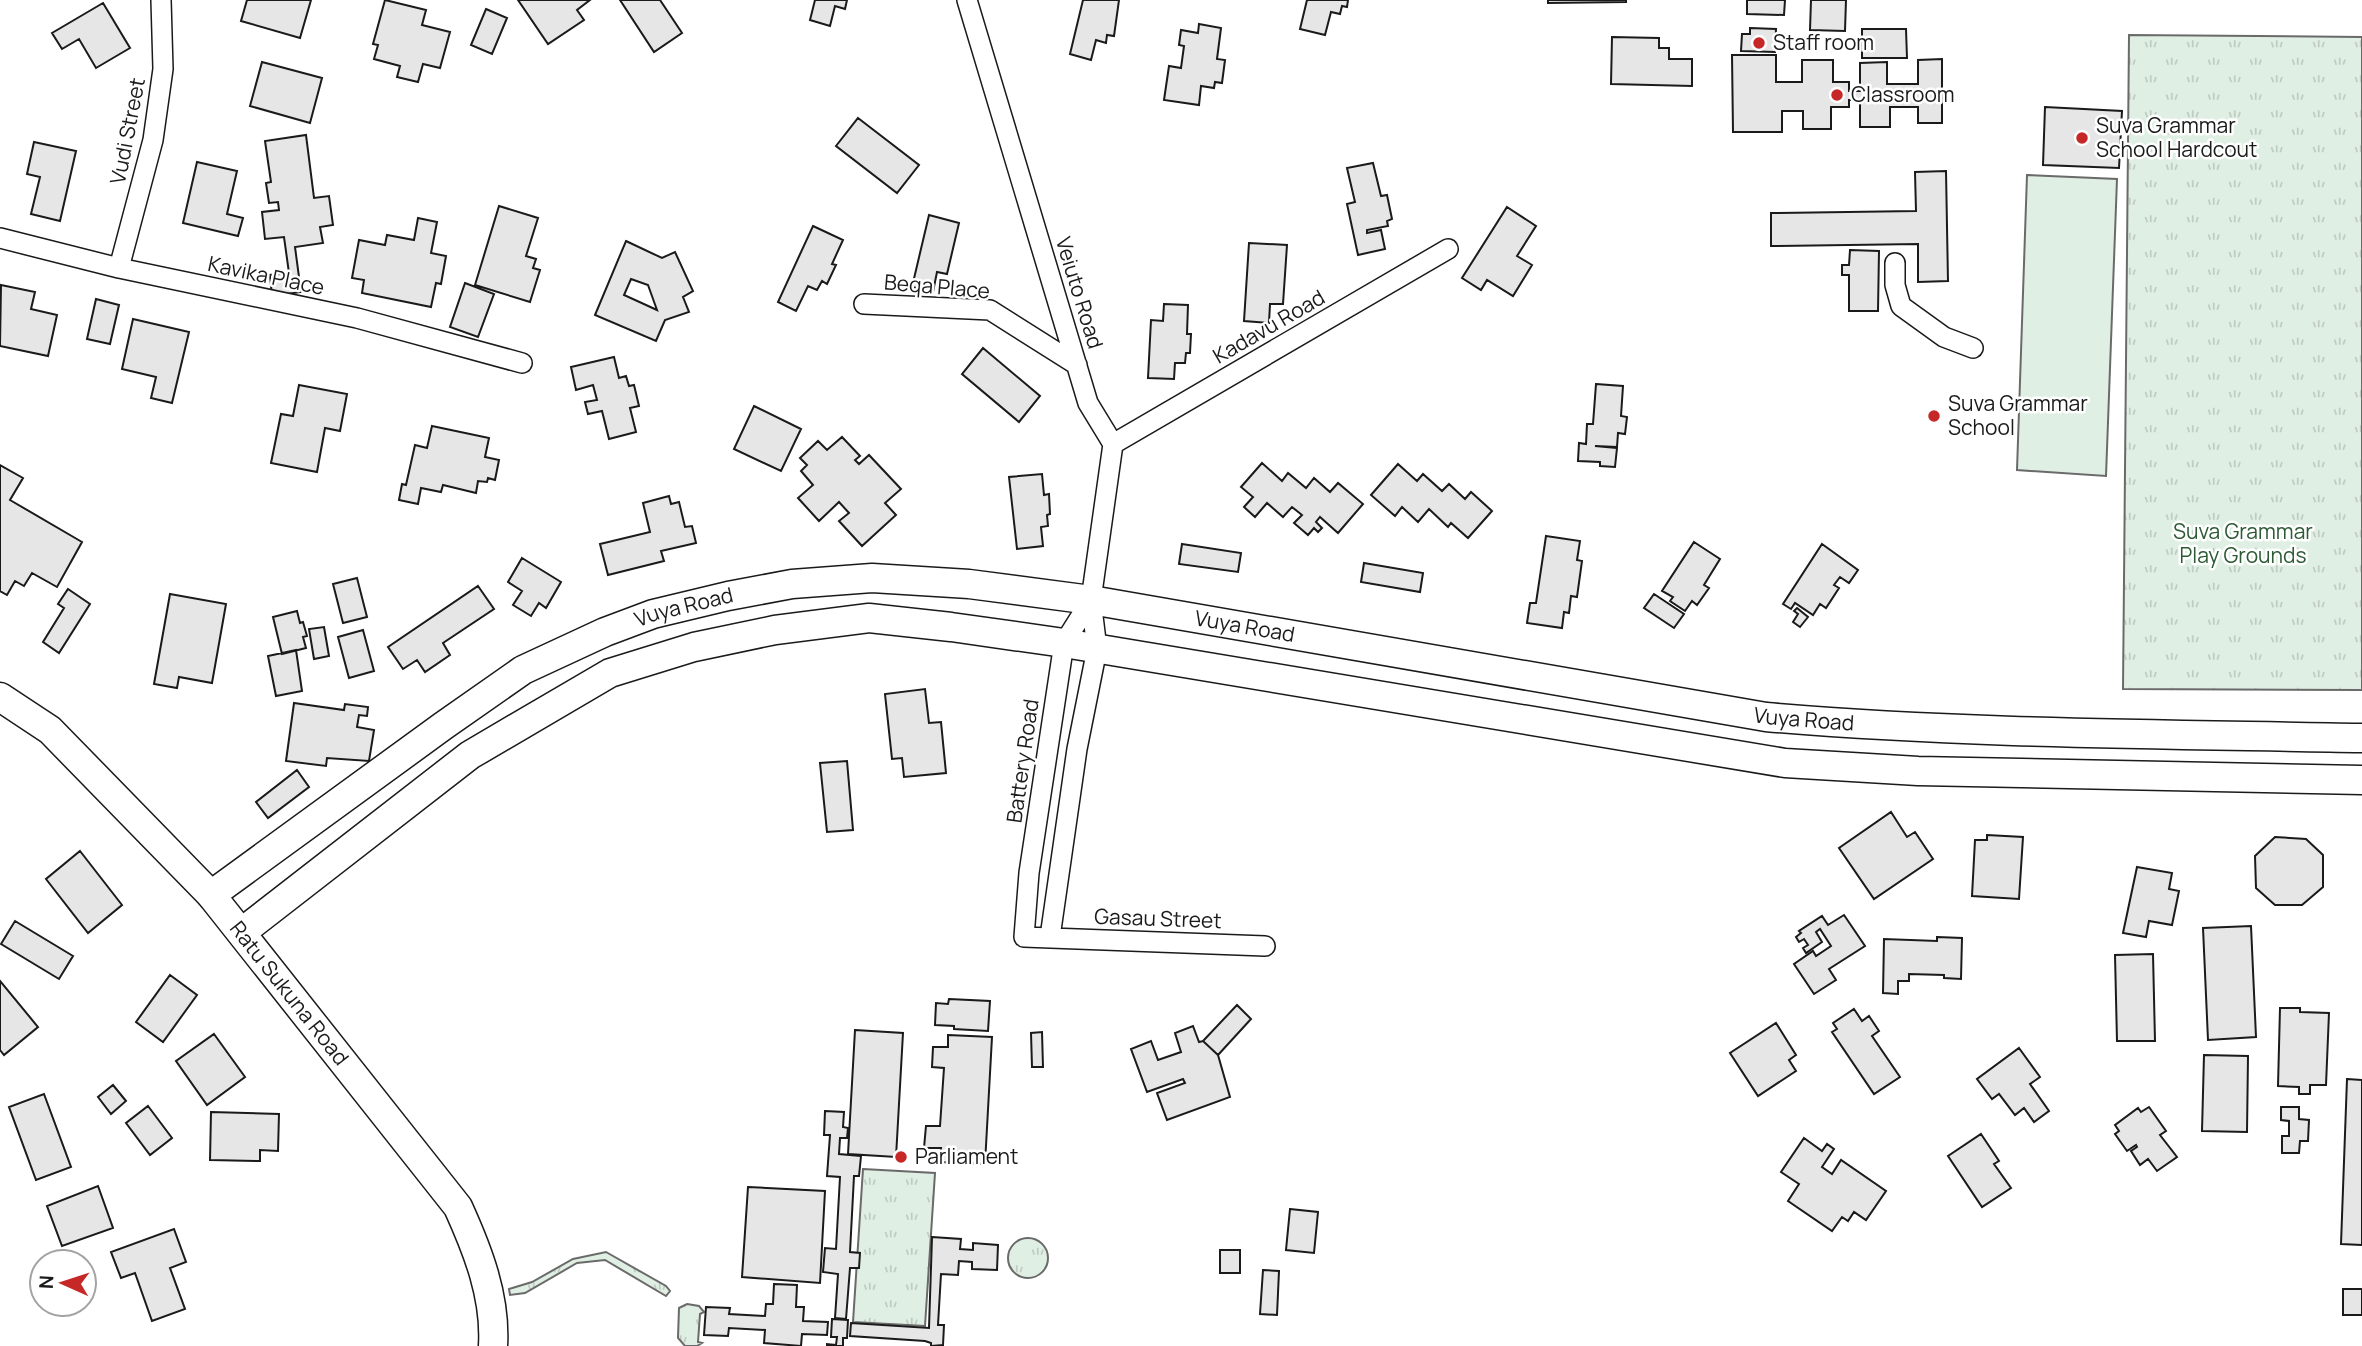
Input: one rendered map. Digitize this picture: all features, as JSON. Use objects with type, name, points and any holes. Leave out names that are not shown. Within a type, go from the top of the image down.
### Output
[{"type":"main road","name":"Vuya Road","points":[[211,895],[523,670],[605,632],[653,614],[792,584],[872,578],[968,584],[1091,600],[1766,717],[1982,731],[2362,738]]},
{"type":"main road","name":"Vuya Road","points":[[242,932],[470,755],[610,673],[694,647],[775,631],[869,618],[951,626],[1064,643],[1785,763],[1918,771],[2362,780]]},
{"type":"main road","name":"Ratu Sukuna Road","points":[[0,697],[50,730],[211,895],[458,1207],[474,1241],[486,1278],[493,1346]]},
{"type":"street","name":"Vudi Street","points":[[119,268],[153,140],[163,69],[162,0]]},
{"type":"street","name":"Veiuto Road","points":[[967,0],[1088,402],[1113,444]]},
{"type":"street","name":"Kavika Place","points":[[0,237],[119,268],[357,318],[522,363]]},
{"type":"street","name":"Kadavu Road","points":[[1113,444],[1448,248]]},
{"type":"street","points":[[1895,263],[1895,285],[1901,306],[1944,337],[1973,348]]},
{"type":"street","name":"Beqa Place","points":[[864,303],[990,310],[1077,365]]},
{"type":"street","points":[[1050,937],[1077,749],[1097,649],[1091,600],[1113,444]]},
{"type":"street","name":"Battery Road","points":[[1024,937],[1029,873],[1064,643],[1091,600]]},
{"type":"street","name":"Gasau Street","points":[[1024,937],[1265,946]]},
{"type":"green space","name":"Suva Grammar Play Grounds","points":[[2129,35],[2362,37],[2362,690],[2123,689]]},
{"type":"green space","points":[[2027,175],[2117,179],[2106,476],[2017,470]]},
{"type":"green space","points":[[863,1169],[935,1173],[925,1326],[853,1322]]},
{"type":"green space","points":[[1028,1238],[1042,1244],[1048,1258],[1042,1272],[1028,1278],[1014,1272],[1008,1258],[1014,1244]]},
{"type":"green space","points":[[606,1252],[666,1286],[670,1291],[666,1296],[605,1260],[577,1263],[525,1293],[510,1295],[509,1289],[532,1282],[573,1259]]},
{"type":"green space","points":[[687,1304],[699,1306],[704,1312],[700,1314],[698,1342],[702,1343],[697,1346],[685,1346],[678,1338],[679,1308]]},
{"type":"building","points":[[247,0],[311,0],[300,38],[241,21]]},
{"type":"building","points":[[385,0],[426,10],[422,25],[450,32],[440,68],[423,64],[418,82],[397,77],[400,66],[374,59],[378,45],[373,44]]},
{"type":"building","points":[[518,0],[590,0],[577,10],[584,20],[548,44]]},
{"type":"building","points":[[620,0],[660,0],[682,33],[654,52]]},
{"type":"building","points":[[815,0],[847,0],[845,9],[835,6],[830,26],[810,20]]},
{"type":"building","points":[[1083,0],[1119,0],[1114,36],[1107,35],[1106,43],[1096,40],[1091,60],[1070,54]]},
{"type":"building","points":[[1307,0],[1348,0],[1347,7],[1342,6],[1340,14],[1331,12],[1325,35],[1300,29]]},
{"type":"building","points":[[1548,0],[1626,0],[1626,2],[1548,3]]},
{"type":"building","points":[[1747,0],[1785,0],[1784,15],[1747,14]]},
{"type":"building","points":[[1811,0],[1846,0],[1845,31],[1810,30]]},
{"type":"building","points":[[103,3],[130,48],[96,68],[79,39],[62,49],[52,33]]},
{"type":"building","points":[[486,9],[507,18],[492,54],[471,45]]},
{"type":"building","points":[[1199,24],[1221,28],[1217,59],[1225,60],[1222,83],[1215,82],[1214,88],[1201,86],[1199,105],[1164,100],[1169,66],[1181,68],[1184,46],[1179,45],[1181,30],[1198,33]]},
{"type":"building","name":"Staff room","points":[[1750,28],[1776,29],[1775,52],[1741,51],[1742,34],[1750,34]]},
{"type":"building","points":[[1862,29],[1906,29],[1907,58],[1862,58]]},
{"type":"building","points":[[1612,37],[1659,38],[1659,48],[1669,48],[1669,59],[1692,59],[1692,86],[1611,84]]},
{"type":"building","name":"Classroom","points":[[1732,55],[1776,55],[1776,82],[1802,82],[1802,60],[1833,60],[1833,82],[1849,82],[1849,91],[1860,91],[1860,63],[1887,62],[1887,84],[1918,84],[1918,60],[1942,59],[1942,123],[1918,123],[1918,107],[1890,107],[1890,127],[1860,127],[1860,100],[1849,100],[1849,107],[1831,107],[1831,129],[1803,129],[1803,111],[1782,111],[1782,132],[1733,132]]},
{"type":"building","points":[[262,62],[322,78],[310,123],[250,106]]},
{"type":"building","name":"Suva Grammar School Hardcout","points":[[2045,107],[2122,111],[2119,168],[2043,165]]},
{"type":"building","points":[[858,118],[919,165],[897,193],[836,146]]},
{"type":"building","points":[[306,135],[314,198],[329,196],[333,225],[320,227],[323,243],[295,247],[301,292],[272,296],[270,275],[289,273],[284,237],[265,239],[262,212],[279,210],[278,202],[269,203],[266,183],[271,182],[265,141]]},
{"type":"building","points":[[34,142],[76,151],[60,221],[31,214],[40,177],[27,174]]},
{"type":"building","points":[[197,162],[237,171],[227,214],[243,218],[238,236],[183,223]]},
{"type":"building","points":[[1373,163],[1381,196],[1387,195],[1392,219],[1387,221],[1388,226],[1367,230],[1367,233],[1381,230],[1385,249],[1358,255],[1347,204],[1355,202],[1347,168]]},
{"type":"building","points":[[1946,171],[1948,281],[1918,282],[1918,244],[1771,246],[1771,213],[1916,211],[1915,172]]},
{"type":"building","points":[[499,206],[538,218],[526,256],[536,259],[533,268],[540,270],[530,302],[475,285]]},
{"type":"building","points":[[1507,207],[1536,226],[1517,256],[1532,265],[1513,296],[1487,280],[1481,290],[1462,278]]},
{"type":"building","points":[[929,215],[959,223],[947,274],[937,272],[933,292],[912,287]]},
{"type":"building","points":[[418,218],[437,222],[431,253],[446,256],[441,284],[436,283],[431,307],[362,293],[364,280],[352,278],[359,240],[385,245],[387,235],[414,240]]},
{"type":"building","points":[[813,226],[843,240],[832,264],[836,265],[827,284],[822,281],[817,290],[808,286],[796,311],[778,302]]},
{"type":"building","points":[[626,241],[662,258],[675,252],[693,291],[683,297],[689,312],[665,320],[656,341],[595,315]],"holes":[[[631,279],[648,285],[657,310],[624,295]]]},
{"type":"building","points":[[1249,243],[1287,245],[1283,304],[1270,304],[1269,323],[1244,321]]},
{"type":"building","points":[[1850,250],[1879,251],[1878,311],[1849,311],[1849,275],[1842,275],[1842,265],[1849,265]]},
{"type":"building","points":[[465,283],[494,294],[478,337],[450,327]]},
{"type":"building","points":[[1,285],[35,292],[31,309],[57,315],[48,356],[0,346]]},
{"type":"building","points":[[96,299],[119,305],[110,344],[87,339]]},
{"type":"building","points":[[1164,304],[1188,305],[1187,334],[1191,334],[1190,353],[1186,353],[1185,363],[1175,363],[1174,379],[1148,378],[1151,320],[1163,321]]},
{"type":"building","points":[[133,319],[189,332],[172,403],[151,398],[156,377],[122,369]]},
{"type":"building","points":[[983,348],[1040,396],[1019,422],[962,374]]},
{"type":"building","points":[[614,357],[619,378],[626,376],[629,386],[634,385],[639,406],[630,408],[636,432],[609,439],[602,411],[588,414],[585,402],[597,400],[593,385],[576,390],[571,367]]},
{"type":"building","points":[[1596,384],[1623,386],[1621,416],[1627,417],[1625,434],[1618,433],[1617,447],[1595,446],[1617,448],[1615,467],[1600,466],[1600,462],[1578,461],[1579,443],[1586,444],[1587,424],[1593,424]]},
{"type":"building","points":[[299,385],[347,394],[340,431],[325,428],[317,472],[271,463],[281,414],[293,416]]},
{"type":"building","points":[[754,406],[801,429],[781,471],[734,449]]},
{"type":"building","points":[[432,426],[489,438],[485,457],[499,460],[495,480],[488,478],[487,482],[478,481],[476,493],[443,485],[441,492],[421,488],[418,504],[399,500],[402,484],[406,485],[415,445],[427,448]]},
{"type":"building","points":[[842,437],[860,456],[855,460],[859,464],[869,455],[901,489],[885,503],[896,515],[862,546],[839,521],[849,513],[839,502],[819,521],[798,498],[813,485],[801,471],[807,465],[800,458],[818,441],[827,450]]},
{"type":"building","points":[[1262,463],[1282,481],[1288,473],[1306,488],[1314,478],[1330,492],[1338,483],[1363,504],[1338,533],[1320,517],[1316,522],[1322,528],[1318,532],[1314,528],[1308,535],[1294,523],[1302,515],[1292,507],[1283,517],[1267,503],[1255,517],[1244,507],[1253,497],[1241,487]]},
{"type":"building","points":[[1398,464],[1417,481],[1423,474],[1442,491],[1449,484],[1465,499],[1471,492],[1492,511],[1468,538],[1451,523],[1448,527],[1429,509],[1418,522],[1402,507],[1395,516],[1371,495]]},
{"type":"building","points":[[0,465],[23,478],[10,500],[82,542],[57,587],[32,573],[24,586],[15,581],[7,595],[0,591]]},
{"type":"building","points":[[1042,474],[1044,495],[1049,494],[1050,514],[1047,515],[1048,526],[1041,527],[1043,546],[1017,549],[1009,477]]},
{"type":"building","points":[[669,496],[671,504],[679,502],[685,527],[692,526],[696,543],[661,551],[664,561],[608,575],[600,544],[650,532],[643,503]]},
{"type":"building","points":[[1546,536],[1580,541],[1577,560],[1582,561],[1577,597],[1571,596],[1569,613],[1564,612],[1562,628],[1527,623],[1530,603],[1536,603]]},
{"type":"building","points":[[1694,542],[1720,559],[1704,585],[1709,588],[1697,605],[1692,601],[1685,611],[1670,601],[1673,597],[1662,591]]},
{"type":"building","points":[[1182,544],[1241,553],[1238,572],[1179,564]]},
{"type":"building","points":[[1822,544],[1858,570],[1849,583],[1840,577],[1834,585],[1839,588],[1826,608],[1820,604],[1813,615],[1795,603],[1791,609],[1783,604]]},
{"type":"building","points":[[522,558],[561,582],[546,608],[539,603],[531,616],[513,605],[522,591],[508,582]]},
{"type":"building","points":[[1364,563],[1423,573],[1420,592],[1361,582]]},
{"type":"building","points":[[357,578],[367,617],[343,623],[333,584]]},
{"type":"building","points":[[478,586],[494,609],[443,643],[450,655],[425,672],[417,660],[403,669],[388,647]]},
{"type":"building","points":[[68,589],[90,604],[59,653],[43,642],[64,608],[58,604]]},
{"type":"building","points":[[170,594],[226,604],[212,683],[179,677],[177,688],[154,684]]},
{"type":"building","points":[[1654,594],[1684,614],[1674,628],[1644,608]]},
{"type":"building","points":[[1797,608],[1808,617],[1800,627],[1793,622],[1798,614],[1794,611]]},
{"type":"building","points":[[297,611],[307,636],[303,637],[306,648],[282,654],[273,617]]},
{"type":"building","points":[[324,627],[329,656],[314,659],[309,629]]},
{"type":"building","points":[[363,630],[374,671],[349,678],[338,637]]},
{"type":"building","points":[[296,650],[302,691],[276,696],[268,656]]},
{"type":"building","points":[[925,689],[929,723],[941,722],[946,773],[904,777],[902,758],[892,759],[885,694]]},
{"type":"building","points":[[294,703],[344,710],[345,704],[368,707],[367,716],[359,715],[357,727],[374,730],[369,761],[327,758],[326,766],[286,761]]},
{"type":"building","points":[[847,761],[853,830],[827,832],[820,763]]},
{"type":"building","points":[[297,770],[309,787],[268,818],[256,802]]},
{"type":"building","points":[[1891,812],[1907,837],[1915,832],[1933,859],[1874,899],[1839,848]]},
{"type":"building","points":[[1987,835],[2023,837],[2019,899],[1972,896],[1975,840],[1987,840]]},
{"type":"building","points":[[2275,837],[2306,839],[2323,855],[2323,887],[2302,905],[2275,905],[2256,888],[2255,856]]},
{"type":"building","points":[[80,851],[122,905],[88,933],[46,879]]},
{"type":"building","points":[[2137,867],[2172,873],[2169,889],[2179,891],[2172,925],[2149,921],[2146,937],[2123,933]]},
{"type":"building","points":[[1844,915],[1865,946],[1829,969],[1836,980],[1814,994],[1794,964],[1813,951],[1816,956],[1831,946],[1820,929],[1816,932],[1822,942],[1806,953],[1803,948],[1808,945],[1804,939],[1799,942],[1796,937],[1801,933],[1799,931],[1822,916],[1828,925]]},
{"type":"building","points":[[15,921],[73,956],[59,979],[1,944]]},
{"type":"building","points":[[2251,926],[2256,1037],[2208,1040],[2203,928]]},
{"type":"building","points":[[1937,937],[1962,938],[1961,979],[1944,978],[1944,975],[1909,974],[1909,981],[1898,981],[1898,994],[1883,993],[1884,939],[1937,941]]},
{"type":"building","points":[[2153,954],[2155,1041],[2117,1041],[2115,955]]},
{"type":"building","points":[[170,975],[197,995],[163,1042],[136,1022]]},
{"type":"building","points":[[0,981],[38,1027],[4,1055],[0,1050]]},
{"type":"building","points":[[949,999],[990,1001],[988,1031],[935,1025],[936,1003],[948,1004]]},
{"type":"building","points":[[1237,1005],[1251,1019],[1218,1055],[1203,1041]]},
{"type":"building","points":[[2280,1008],[2329,1013],[2326,1085],[2310,1085],[2310,1094],[2299,1094],[2299,1087],[2278,1086]]},
{"type":"building","points":[[1854,1009],[1862,1021],[1869,1016],[1879,1031],[1872,1036],[1900,1077],[1874,1094],[1832,1032],[1837,1029],[1833,1023]]},
{"type":"building","points":[[1776,1023],[1796,1055],[1789,1060],[1796,1071],[1758,1096],[1730,1053]]},
{"type":"building","points":[[1193,1026],[1199,1042],[1203,1041],[1218,1055],[1230,1097],[1167,1120],[1157,1093],[1185,1083],[1183,1079],[1147,1092],[1131,1049],[1151,1041],[1158,1060],[1181,1052],[1175,1033]]},
{"type":"building","points":[[855,1030],[903,1033],[896,1157],[848,1154]]},
{"type":"building","points":[[1042,1032],[1043,1067],[1032,1067],[1031,1033]]},
{"type":"building","points":[[214,1034],[245,1077],[207,1105],[176,1061]]},
{"type":"building","points":[[948,1035],[992,1037],[985,1164],[940,1162],[941,1148],[924,1148],[926,1126],[940,1126],[944,1068],[932,1067],[933,1047],[948,1047]]},
{"type":"building","points":[[2019,1048],[2040,1077],[2030,1084],[2049,1111],[2034,1122],[2024,1108],[2015,1115],[1999,1094],[1992,1099],[1977,1079]]},
{"type":"building","points":[[2204,1055],[2248,1056],[2247,1132],[2202,1131]]},
{"type":"building","points":[[2347,1079],[2362,1080],[2362,1245],[2341,1244]]},
{"type":"building","points":[[113,1085],[126,1101],[111,1114],[98,1097]]},
{"type":"building","points":[[44,1094],[71,1167],[36,1180],[9,1107]]},
{"type":"building","points":[[148,1106],[172,1138],[150,1155],[126,1123]]},
{"type":"building","points":[[2149,1107],[2166,1131],[2160,1135],[2177,1157],[2157,1171],[2148,1159],[2140,1165],[2131,1151],[2136,1145],[2127,1151],[2115,1134],[2119,1131],[2115,1125],[2138,1108],[2141,1112]]},
{"type":"building","points":[[2281,1107],[2299,1107],[2299,1119],[2309,1120],[2308,1141],[2300,1141],[2299,1153],[2282,1153],[2282,1136],[2289,1136],[2289,1121],[2281,1120]]},
{"type":"building","points":[[825,1111],[844,1112],[843,1127],[848,1128],[847,1138],[840,1138],[839,1154],[861,1156],[859,1176],[854,1176],[850,1252],[860,1253],[859,1268],[850,1268],[846,1319],[835,1318],[838,1274],[823,1272],[825,1248],[836,1249],[840,1177],[827,1176],[830,1135],[824,1135]]},
{"type":"building","points":[[211,1112],[279,1114],[278,1151],[260,1150],[260,1161],[210,1160]]},
{"type":"building","points":[[1981,1134],[1999,1161],[1994,1164],[2011,1188],[1982,1207],[1948,1156]]},
{"type":"building","points":[[1804,1138],[1822,1151],[1827,1144],[1834,1149],[1822,1167],[1832,1174],[1841,1160],[1886,1191],[1866,1220],[1854,1212],[1848,1221],[1842,1217],[1832,1231],[1788,1201],[1799,1184],[1781,1172]]},
{"type":"building","points":[[98,1186],[113,1228],[62,1246],[47,1206]]},
{"type":"building","points":[[748,1187],[825,1191],[820,1283],[742,1277]]},
{"type":"building","points":[[1290,1209],[1318,1212],[1314,1253],[1286,1250]]},
{"type":"building","points":[[174,1229],[186,1262],[170,1268],[185,1309],[152,1321],[135,1273],[121,1278],[111,1252]]},
{"type":"building","points":[[932,1237],[961,1239],[960,1249],[973,1250],[973,1243],[998,1245],[997,1270],[972,1269],[972,1262],[959,1261],[958,1275],[941,1274],[938,1325],[944,1325],[943,1345],[931,1346],[931,1343],[925,1341],[850,1336],[851,1323],[929,1328]]},
{"type":"building","points":[[1220,1250],[1240,1250],[1240,1273],[1220,1273]]},
{"type":"building","points":[[1263,1270],[1279,1271],[1277,1315],[1260,1314]]},
{"type":"building","points":[[774,1284],[797,1285],[796,1307],[804,1307],[803,1321],[828,1322],[827,1335],[802,1334],[801,1346],[764,1343],[765,1330],[729,1328],[728,1336],[704,1335],[706,1307],[730,1308],[729,1314],[765,1316],[766,1304],[773,1304]]},
{"type":"building","points":[[2343,1289],[2362,1289],[2362,1315],[2343,1315]]},
{"type":"building","points":[[832,1319],[848,1320],[847,1338],[843,1338],[843,1346],[827,1346],[836,1345],[837,1337],[831,1337]]},
{"type":"place","name":"Staff room","points":[[1759,43]]},
{"type":"place","name":"Classroom","points":[[1837,95]]},
{"type":"place","name":"Suva Grammar School Hardcout","points":[[2082,138]]},
{"type":"place","name":"Suva Grammar School","points":[[1934,416]]},
{"type":"place","name":"Parliament","points":[[901,1157]]}]
